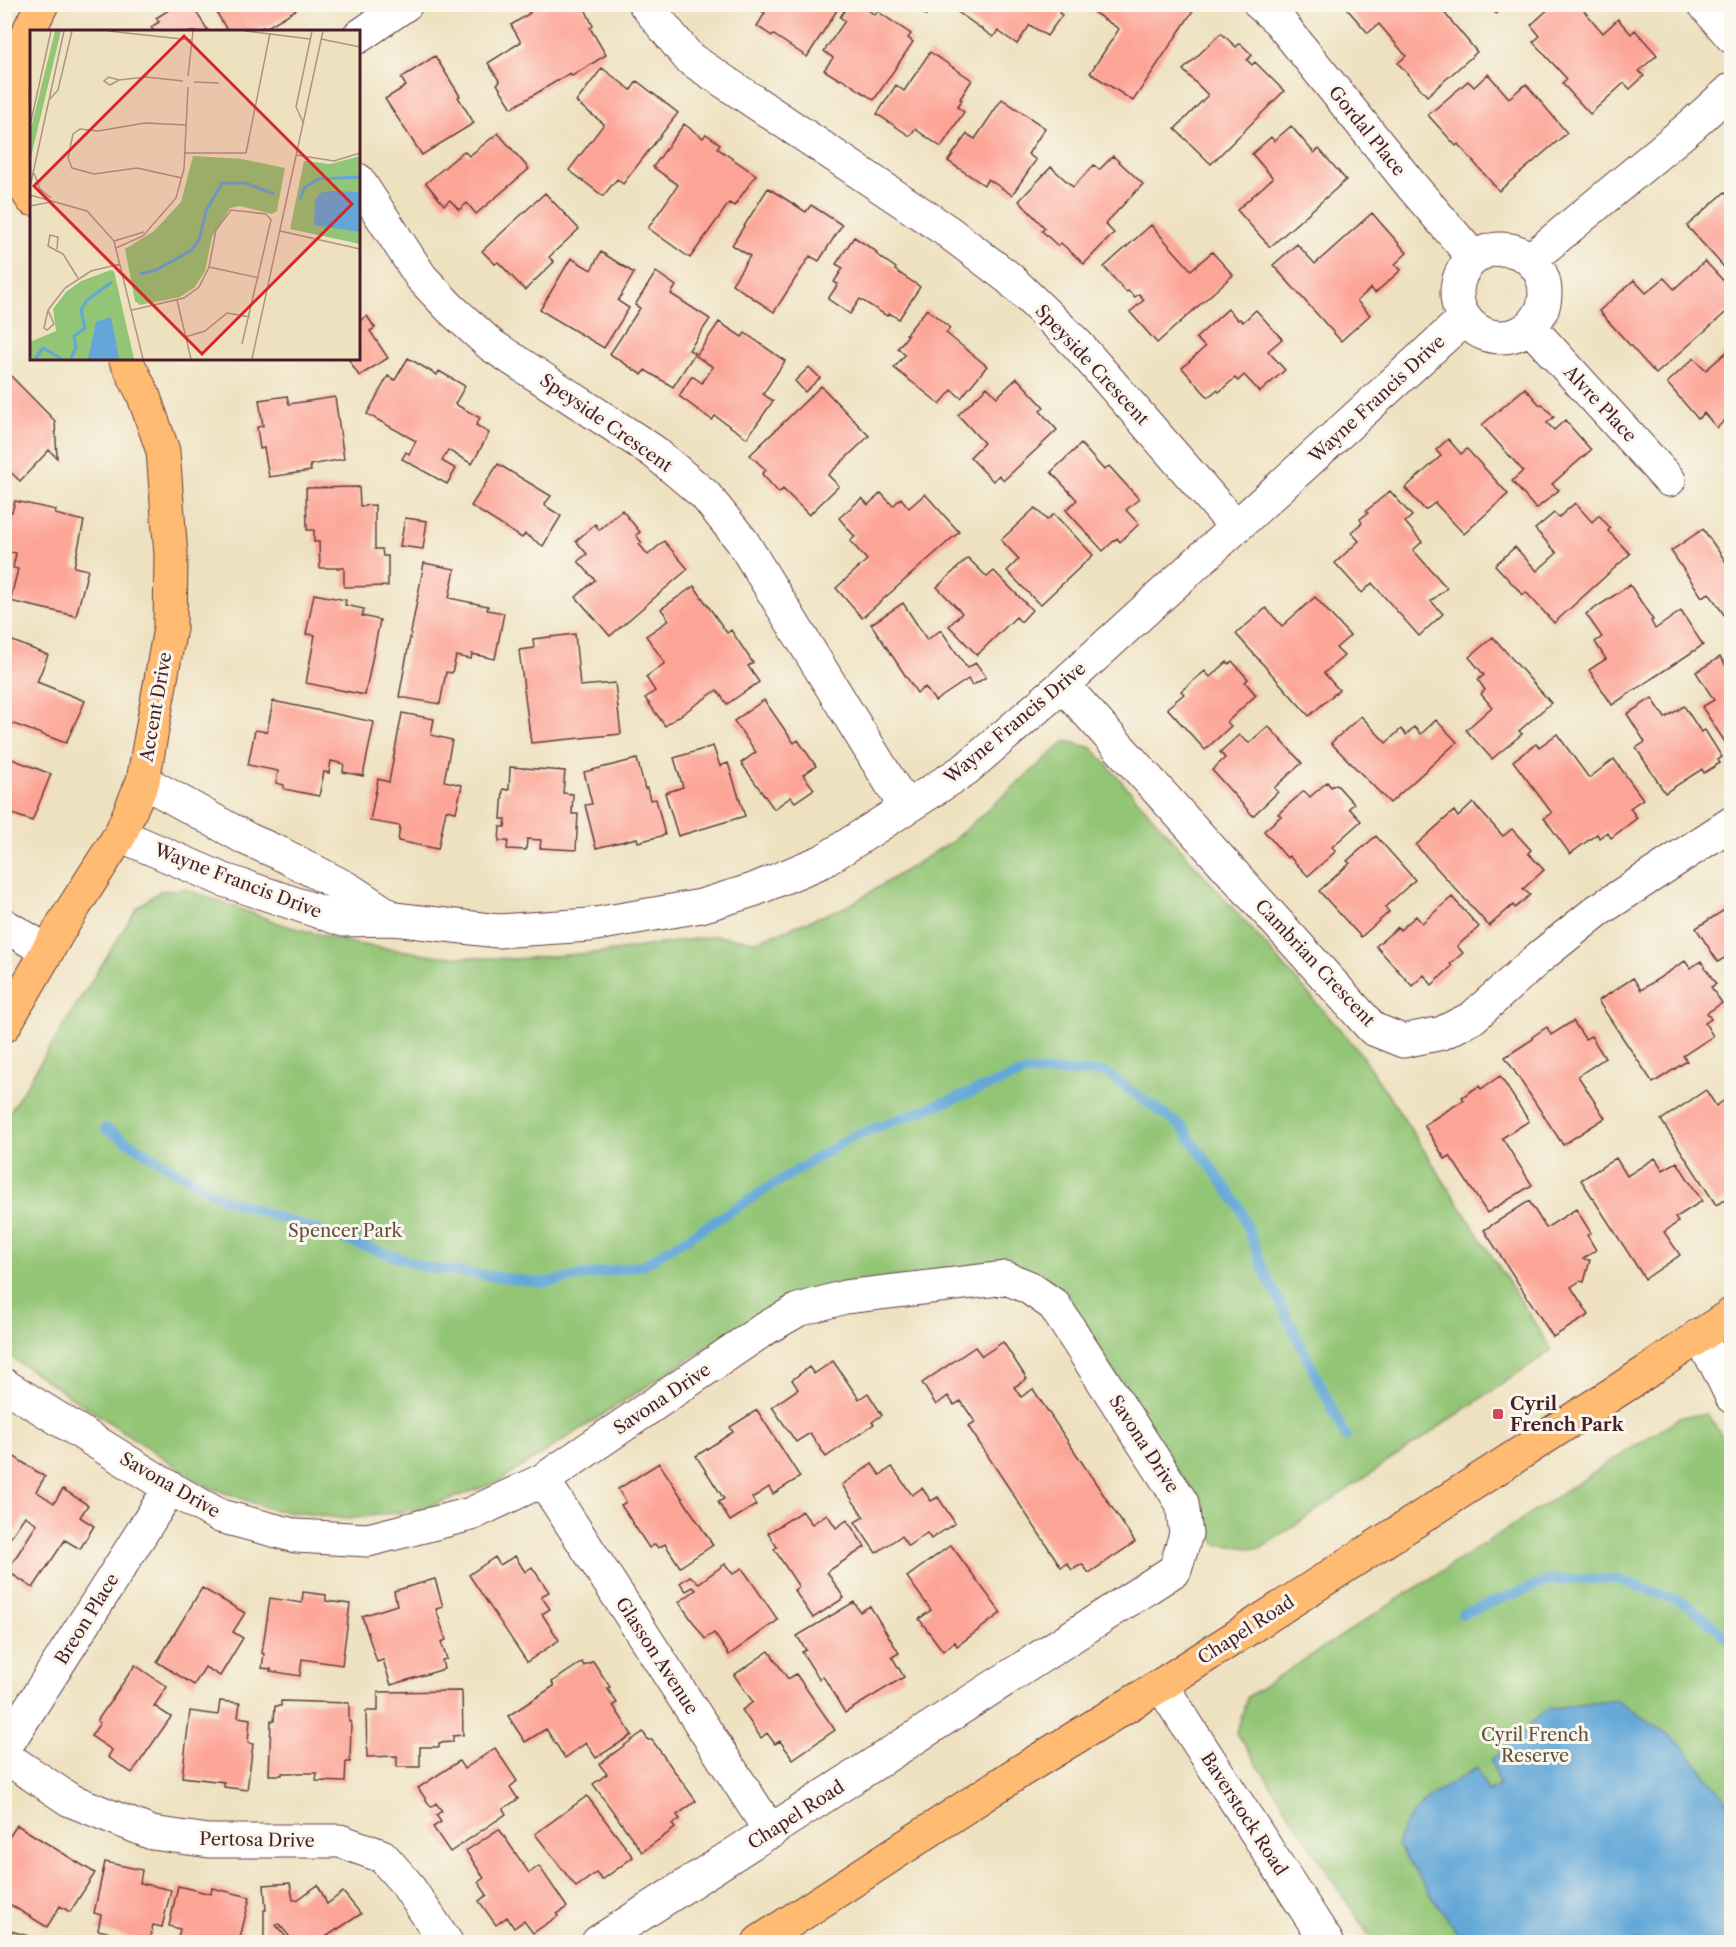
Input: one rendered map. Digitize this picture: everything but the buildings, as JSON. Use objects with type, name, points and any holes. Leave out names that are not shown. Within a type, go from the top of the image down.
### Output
[{"type":"main road","points":[[30,155],[13,91],[18,53],[42,4]]},
{"type":"main road","points":[[4,156],[30,196]]},
{"type":"main road","points":[[4,192],[30,211]]},
{"type":"main road","name":"Accent Drive","points":[[4,1026],[47,951],[120,835],[143,781],[170,628],[171,555],[163,451],[143,394],[126,360]]},
{"type":"main road","name":"Chapel Road","points":[[759,1942],[1019,1772],[1161,1685],[1651,1369],[1731,1314]]},
{"type":"street","points":[[360,36],[406,4]]},
{"type":"street","name":"Speyside Crescent","points":[[645,4],[689,58],[947,231],[1009,278],[1077,344],[1236,527]]},
{"type":"street","name":"Gordal Place","points":[[1260,4],[1279,21],[1410,185],[1473,257]]},
{"type":"street","points":[[1704,4],[1731,37]]},
{"type":"street","points":[[1531,259],[1691,126],[1731,89]]},
{"type":"street","name":"Speyside Crescent","points":[[360,183],[422,278],[451,309],[491,345],[652,451],[705,495],[742,541],[906,808]]},
{"type":"street","points":[[1505,248],[1531,259],[1541,271],[1545,286],[1545,301],[1540,315],[1530,327],[1503,338],[1475,329],[1465,318],[1457,302],[1457,284],[1464,267],[1473,257],[1491,249],[1505,248]]},
{"type":"street","name":"Wayne Francis Drive","points":[[120,835],[224,880],[344,920],[394,919],[498,931],[590,925],[701,906],[753,890],[823,861],[966,769],[1064,685],[1465,318]]},
{"type":"street","name":"Alvre Place","points":[[1530,327],[1670,480]]},
{"type":"street","name":"Cambrian Crescent","points":[[1064,685],[1373,1029],[1403,1041],[1442,1033],[1472,1018],[1541,956],[1597,911],[1731,823]]},
{"type":"street","name":"Wayne Francis Drive","points":[[143,781],[239,835],[350,890],[394,919]]},
{"type":"street","points":[[4,925],[47,951]]},
{"type":"street","name":"Savona Drive","points":[[4,1385],[170,1488],[220,1516],[296,1536],[368,1540],[471,1514],[543,1480],[763,1330],[798,1310],[845,1297],[1006,1278],[1028,1287],[1054,1305],[1182,1503],[1186,1534],[1175,1570]]},
{"type":"street","points":[[1698,1336],[1716,1364],[1731,1397]]},
{"type":"street","name":"Glasson Avenue","points":[[543,1480],[771,1832]]},
{"type":"street","name":"Breon Place","points":[[4,1749],[170,1488]]},
{"type":"street","name":"Chapel Road","points":[[598,1942],[1175,1570]]},
{"type":"street","name":"Baverstock Road","points":[[1161,1685],[1327,1942]]},
{"type":"street","name":"Pertosa Drive","points":[[4,1756],[70,1800],[152,1833],[209,1841],[340,1841],[382,1856],[405,1882],[446,1942]]},
{"type":"green space","name":"Spencer Park","points":[[1066,741],[1092,748],[1357,1049],[1552,1350],[1260,1549],[1216,1544],[1200,1508],[1074,1310],[1048,1281],[1024,1269],[793,1296],[740,1326],[500,1481],[422,1509],[348,1519],[270,1509],[204,1485],[5,1353],[4,1121],[137,908],[160,891],[185,889],[287,926],[356,944],[440,956],[514,959],[606,952],[716,936],[757,941],[850,905],[951,842]]},
{"type":"green space","name":"Cyril French Reserve","points":[[1707,1414],[1731,1449],[1731,1942],[1373,1942],[1237,1733],[1247,1697],[1680,1417]]},
{"type":"water","points":[[1617,1700],[1680,1743],[1731,1806],[1731,1942],[1463,1942],[1397,1845],[1405,1824],[1429,1797],[1477,1768],[1488,1792],[1499,1786],[1491,1760],[1547,1709]]},
{"type":"waterway","points":[[105,1128],[221,1198],[429,1268],[543,1283],[643,1265],[851,1137],[1026,1072],[1105,1072],[1182,1127],[1240,1207],[1262,1266],[1346,1437]]},
{"type":"waterway","points":[[1462,1614],[1551,1580],[1617,1579],[1687,1604],[1732,1641]]},
{"type":"place","name":"Cyril French Park","points":[[1498,1414]]}]
